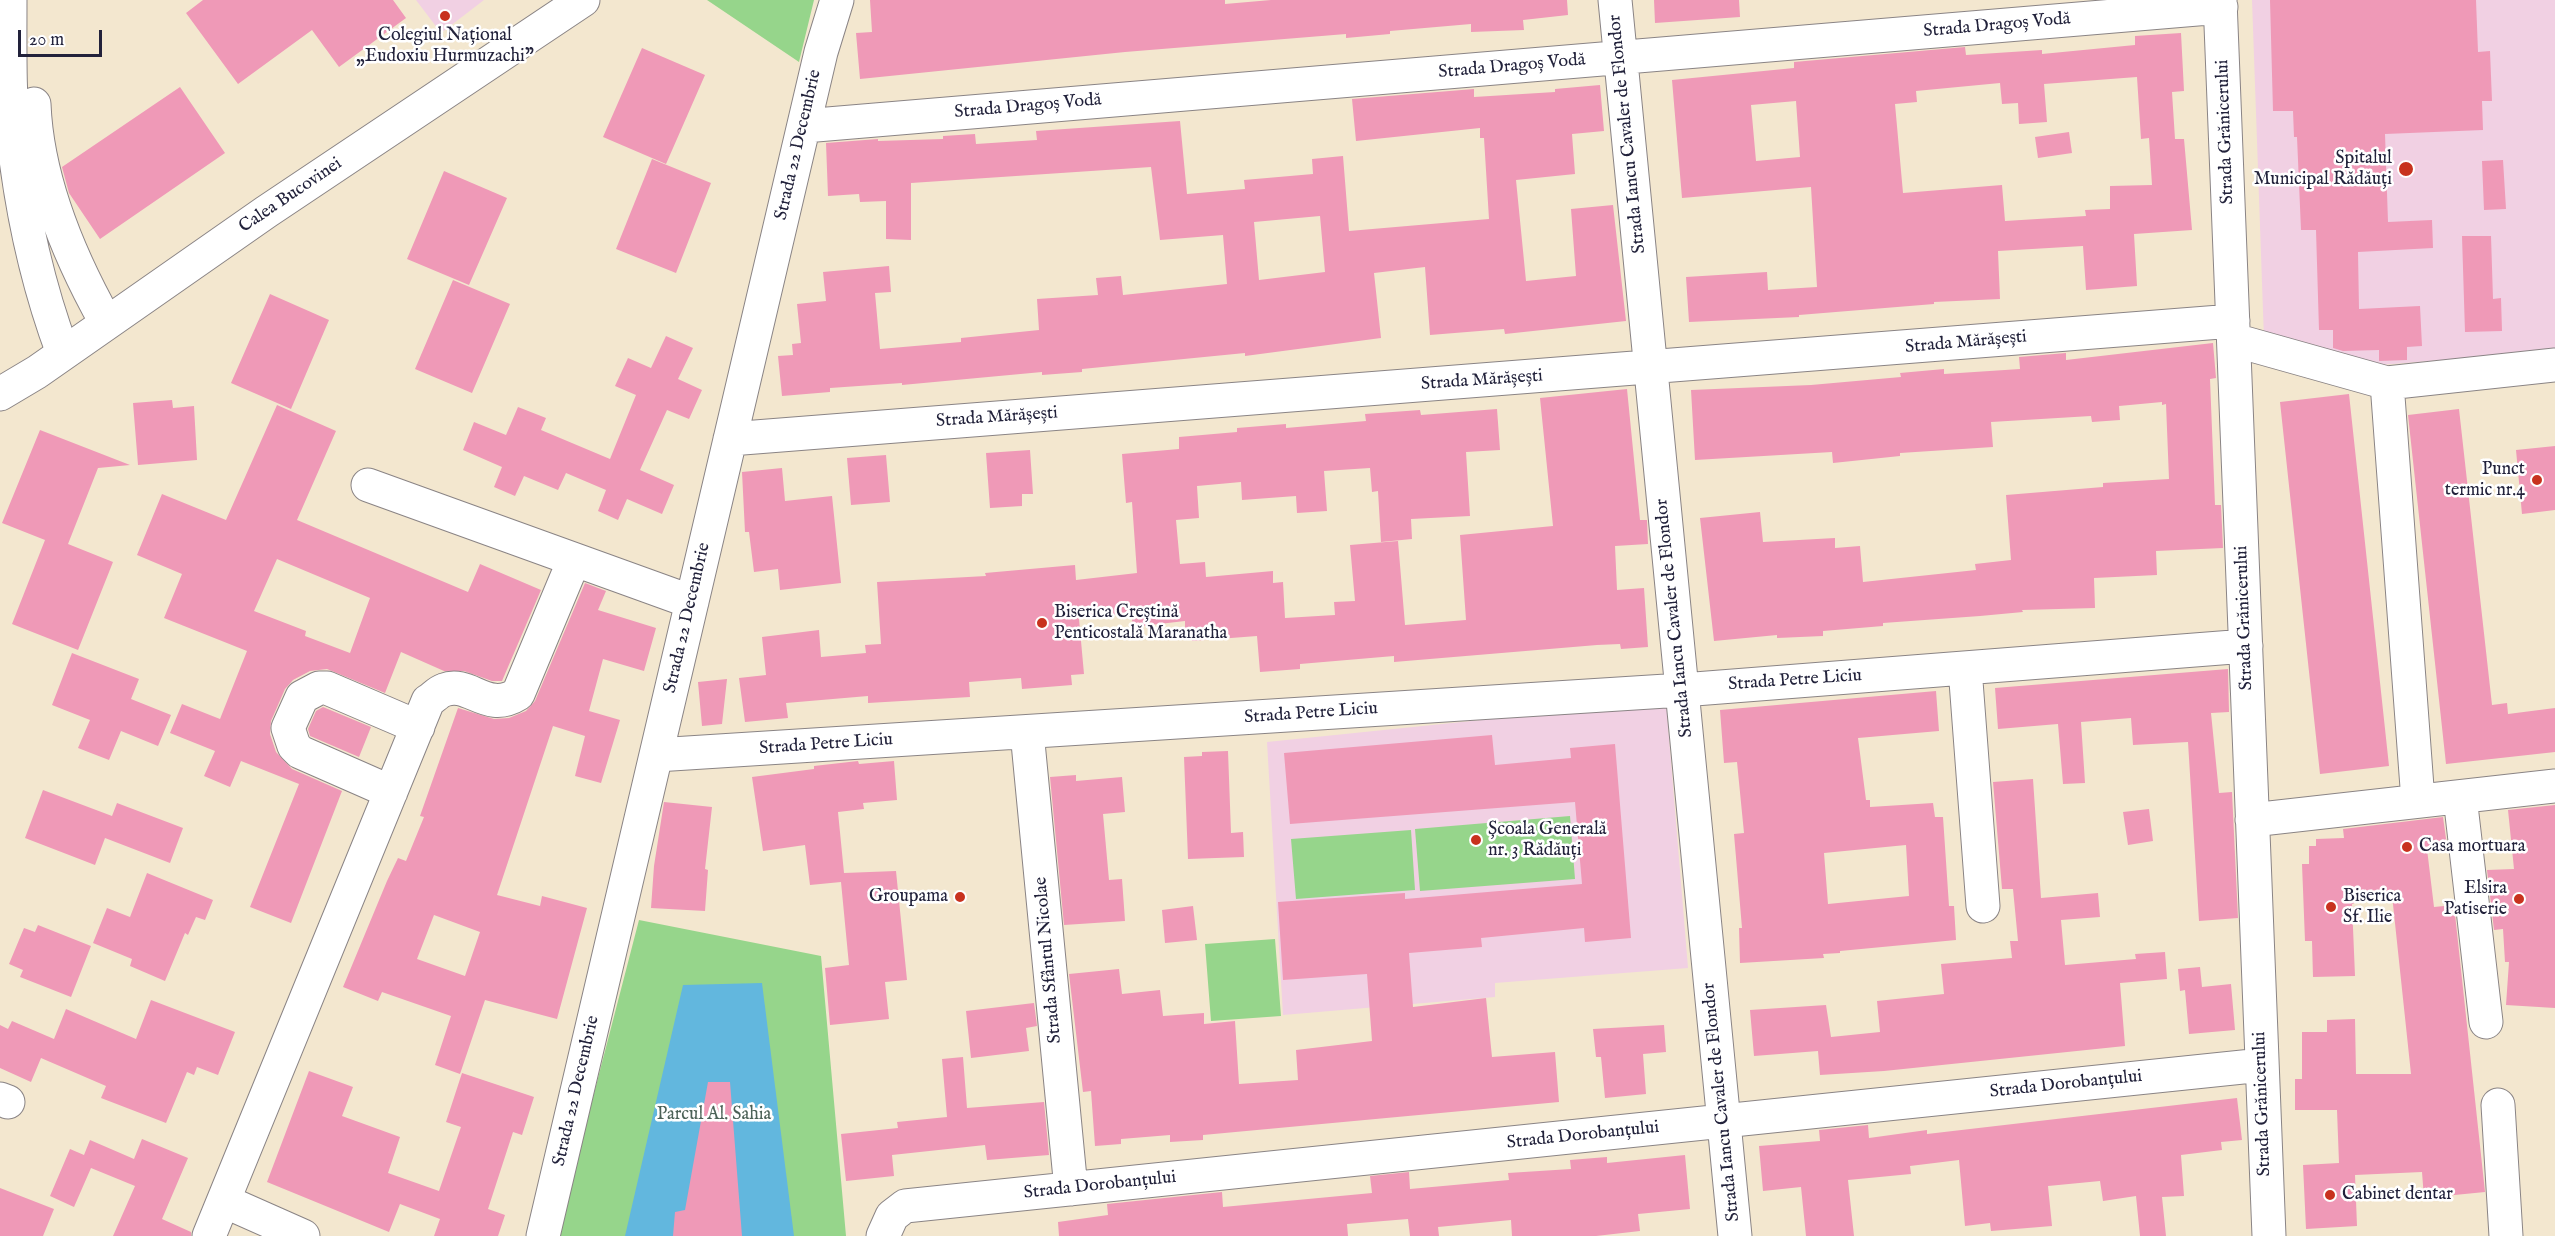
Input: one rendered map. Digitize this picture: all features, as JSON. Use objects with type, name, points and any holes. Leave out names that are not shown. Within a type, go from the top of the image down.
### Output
[{"type":"street","points":[[10,0],[14,142],[31,240],[50,317],[63,353]]},
{"type":"street","points":[[31,0],[35,137],[61,228],[88,290],[106,322]]},
{"type":"street","name":"Calea Bucovinei","points":[[0,394],[583,0]]},
{"type":"street","name":"Strada 22 Decembrie","points":[[543,1236],[821,52],[837,0]]},
{"type":"street","name":"Strada Iancu Cavaler de Flondor","points":[[1615,0],[1735,1236]]},
{"type":"street","name":"Strada Dragoș Vodă","points":[[804,126],[1621,58],[2221,3]]},
{"type":"street","name":"Strada Grănicerului","points":[[2221,3],[2268,1236]]},
{"type":"street","points":[[2234,331],[2386,383],[2555,365]]},
{"type":"street","name":"Strada Mărășești","points":[[730,439],[1651,368],[2234,331]]},
{"type":"street","points":[[2386,383],[2418,801]]},
{"type":"street","points":[[368,485],[692,602]]},
{"type":"street","points":[[209,1236],[428,701],[443,690],[458,688],[498,702],[508,700],[518,694],[574,560]]},
{"type":"street","name":"Strada Petre Liciu","points":[[656,755],[1682,690],[2246,646]]},
{"type":"street","points":[[1965,668],[1983,906]]},
{"type":"street","points":[[391,792],[300,752],[290,737],[288,728],[302,697],[319,688],[327,688],[418,727]]},
{"type":"street","name":"Strada Sfântul Nicolae","points":[[1027,732],[1071,1189]]},
{"type":"street","points":[[2252,820],[2555,786]]},
{"type":"street","points":[[2460,797],[2486,1022]]},
{"type":"street","name":"Strada Dorobanțului","points":[[883,1236],[892,1216],[904,1206],[2262,1065]]},
{"type":"street","points":[[2498,1105],[2506,1236]]},
{"type":"street","points":[[224,1201],[303,1236]]},
{"type":"shaded area","name":"Colegiul Național „Eudoxiu Hurmuzachi”","points":[[416,0],[484,0],[441,33]]},
{"type":"shaded area","name":"Spitalul Municipal Rădăuți","points":[[2252,0],[2555,0],[2555,351],[2380,365],[2264,339]]},
{"type":"shaded area","name":"Școala Generală nr. 3 Rădăuți","points":[[1666,701],[1688,968],[1495,983],[1495,997],[1283,1015],[1267,742]]},
{"type":"green space","points":[[707,0],[814,0],[799,62]]},
{"type":"green space","points":[[1570,816],[1575,879],[1420,891],[1415,829]]},
{"type":"green space","points":[[1411,830],[1415,890],[1296,899],[1291,839]]},
{"type":"green space","name":"Parcul Al. Sahia","points":[[639,920],[821,956],[846,1236],[557,1236]]},
{"type":"green space","points":[[1275,939],[1281,1016],[1211,1021],[1205,944]]},
{"type":"water","points":[[762,983],[794,1236],[625,1236],[683,985]]},
{"type":"building","points":[[203,0],[393,0],[406,18],[339,67],[312,30],[238,84],[186,13]]},
{"type":"building","points":[[870,0],[1225,0],[1225,4],[1271,0],[1567,0],[1568,15],[1523,20],[1524,30],[1471,32],[1471,24],[1390,31],[1390,34],[1346,38],[1346,34],[1125,52],[860,79],[856,33],[872,32]]},
{"type":"building","points":[[1654,0],[1739,0],[1740,17],[1655,23]]},
{"type":"building","points":[[2270,0],[2476,0],[2478,52],[2490,51],[2492,101],[2482,101],[2483,130],[2385,134],[2388,222],[2432,220],[2433,248],[2358,252],[2359,309],[2420,306],[2422,346],[2407,347],[2407,360],[2379,361],[2379,350],[2343,351],[2333,348],[2333,330],[2319,330],[2316,230],[2301,230],[2297,137],[2294,137],[2293,111],[2273,111]]},
{"type":"building","points":[[2181,33],[2184,91],[2172,92],[2175,139],[2184,139],[2192,230],[2134,234],[2137,286],[2086,290],[2083,246],[1998,251],[2000,299],[1934,302],[1934,304],[1799,315],[1799,317],[1689,322],[1686,277],[1767,272],[1768,290],[1817,287],[1811,187],[1682,198],[1672,80],[1794,68],[1794,62],[1965,47],[1966,55],[2042,50],[2042,54],[2135,45],[2135,36]],"holes":[[[2137,77],[2141,139],[2149,138],[2152,185],[2110,186],[2110,209],[2085,210],[2086,216],[2005,221],[2002,185],[1903,193],[1895,104],[1917,102],[1916,91],[2000,83],[2002,104],[2018,103],[2019,124],[2047,122],[2044,84]],[[1796,101],[1800,157],[1756,161],[1751,105]]]},
{"type":"building","points":[[642,48],[705,75],[666,164],[603,137]]},
{"type":"building","points":[[1600,85],[1604,131],[1572,134],[1575,174],[1516,180],[1526,281],[1576,276],[1571,209],[1613,205],[1626,321],[1505,334],[1504,329],[1430,335],[1425,267],[1374,273],[1381,338],[1245,356],[1245,353],[1082,369],[1082,372],[1042,375],[1042,372],[902,385],[902,383],[830,388],[830,392],[782,396],[778,356],[793,355],[792,344],[801,343],[797,304],[826,301],[823,272],[889,266],[891,292],[875,293],[880,349],[961,342],[961,338],[1039,330],[1037,299],[1098,295],[1096,278],[1121,276],[1123,295],[1227,284],[1223,235],[1160,240],[1151,167],[911,183],[911,240],[886,239],[886,201],[860,202],[859,194],[828,196],[826,143],[878,139],[878,141],[943,139],[943,136],[975,134],[976,144],[1037,140],[1036,131],[1180,121],[1187,194],[1245,189],[1244,180],[1313,174],[1312,159],[1343,156],[1349,231],[1489,219],[1484,138],[1480,138],[1480,128],[1356,141],[1352,99],[1474,89],[1474,97],[1555,92],[1555,89]],"holes":[[[1320,216],[1325,272],[1259,280],[1254,222]]]},
{"type":"building","points":[[180,87],[225,153],[100,239],[69,193],[62,167]]},
{"type":"building","points":[[2069,132],[2072,153],[2038,158],[2035,137]]},
{"type":"building","points":[[652,159],[711,183],[676,273],[616,249]]},
{"type":"building","points":[[2503,160],[2506,209],[2484,210],[2482,161]]},
{"type":"building","points":[[444,171],[507,198],[469,285],[407,259]]},
{"type":"building","points":[[2462,236],[2491,236],[2493,299],[2501,298],[2502,331],[2465,332]]},
{"type":"building","points":[[453,280],[510,304],[472,393],[415,369]]},
{"type":"building","points":[[270,294],[329,320],[291,409],[231,383]]},
{"type":"building","points":[[666,336],[693,348],[678,379],[702,390],[689,419],[667,410],[640,470],[674,485],[662,514],[627,499],[618,520],[598,511],[606,490],[566,473],[558,490],[524,476],[515,496],[494,487],[502,467],[463,450],[474,422],[506,435],[518,407],[546,418],[541,430],[610,459],[636,395],[615,386],[628,358],[651,368]]},
{"type":"building","points":[[2213,343],[2216,378],[2210,379],[2215,505],[2221,505],[2223,548],[2156,551],[2157,575],[2094,578],[2095,608],[2022,610],[2023,612],[1883,623],[1883,626],[1823,631],[1823,636],[1777,638],[1777,635],[1714,641],[1700,518],[1760,512],[1763,542],[1835,538],[1835,548],[1860,546],[1863,582],[1976,570],[1975,564],[2011,560],[2006,495],[2103,487],[2103,483],[2169,479],[2166,404],[2162,405],[2162,402],[2119,406],[2120,420],[2092,422],[2091,416],[1991,422],[1993,447],[1900,453],[1900,456],[1833,463],[1832,452],[1695,460],[1691,390],[1811,385],[1901,377],[1900,373],[1944,369],[1944,374],[2020,369],[2019,357],[2066,353],[2066,360]]},
{"type":"building","points":[[1627,389],[1640,520],[1647,520],[1648,544],[1615,546],[1617,590],[1644,588],[1648,647],[1621,649],[1620,644],[1597,645],[1394,662],[1394,656],[1300,664],[1300,669],[1260,672],[1257,636],[1192,641],[1191,632],[1185,633],[1185,621],[1133,627],[1131,613],[1079,619],[1084,674],[1071,675],[1072,685],[1022,689],[1021,678],[969,682],[970,697],[868,703],[868,696],[786,703],[788,718],[745,722],[739,678],[766,675],[762,637],[819,630],[821,657],[866,653],[865,645],[881,644],[877,582],[986,576],[985,573],[1075,565],[1076,580],[1137,573],[1132,502],[1126,503],[1122,454],[1179,449],[1179,437],[1237,432],[1237,428],[1286,424],[1286,428],[1366,421],[1365,414],[1420,410],[1421,415],[1497,409],[1500,450],[1466,452],[1470,516],[1411,519],[1412,539],[1381,542],[1378,491],[1372,492],[1370,468],[1324,471],[1327,511],[1297,513],[1296,496],[1242,500],[1241,482],[1197,486],[1199,518],[1176,520],[1180,564],[1205,562],[1206,577],[1273,571],[1273,583],[1283,582],[1285,618],[1335,615],[1334,602],[1355,601],[1350,545],[1398,541],[1405,625],[1466,620],[1460,535],[1553,526],[1540,398]]},
{"type":"building","points":[[2349,394],[2389,766],[2320,774],[2280,402]]},
{"type":"building","points":[[172,400],[173,408],[194,406],[197,460],[138,465],[133,403]]},
{"type":"building","points":[[277,405],[336,431],[297,520],[468,592],[480,564],[541,590],[502,681],[492,681],[464,671],[444,671],[401,652],[385,693],[327,669],[310,671],[293,680],[285,689],[271,721],[270,734],[276,752],[292,769],[342,791],[291,923],[250,907],[299,784],[241,761],[230,787],[204,776],[215,751],[170,733],[182,704],[220,719],[247,651],[164,618],[182,574],[137,555],[162,494],[226,520]],"holes":[[[277,559],[370,598],[350,653],[305,636],[306,631],[254,611]]]},
{"type":"building","points":[[2459,409],[2492,705],[2507,703],[2508,714],[2555,708],[2555,752],[2446,764],[2408,415]]},
{"type":"building","points":[[40,430],[130,465],[98,468],[68,544],[113,562],[78,650],[12,624],[45,540],[2,523]]},
{"type":"building","name":"Punct termic nr.4","points":[[2555,446],[2555,510],[2522,514],[2516,450]]},
{"type":"building","points":[[1030,450],[1033,494],[1022,494],[1022,506],[990,508],[986,453]]},
{"type":"building","points":[[886,455],[890,502],[851,505],[847,458]]},
{"type":"building","points":[[782,468],[785,501],[832,496],[841,583],[780,590],[778,569],[754,572],[749,532],[745,532],[742,472]]},
{"type":"building","points":[[585,583],[606,591],[598,610],[656,628],[644,671],[603,659],[589,711],[620,720],[601,783],[575,776],[585,736],[553,726],[497,895],[540,906],[542,896],[587,908],[557,1019],[485,1000],[460,1074],[435,1065],[451,1016],[382,992],[378,1001],[343,987],[398,858],[406,861],[424,817],[420,816],[458,708],[494,719],[509,718],[526,711],[535,701]],"holes":[[[434,915],[480,932],[465,976],[417,959]]]},
{"type":"building","points":[[72,653],[139,679],[131,699],[171,715],[158,746],[121,731],[109,760],[78,748],[90,720],[52,705]]},
{"type":"building","points":[[2228,669],[2229,712],[2211,713],[2219,793],[2232,792],[2238,918],[2199,921],[2188,742],[2133,745],[2131,718],[2081,722],[2085,783],[2063,784],[2058,724],[1998,729],[1995,688]]},
{"type":"building","points":[[727,679],[722,724],[702,726],[698,682]]},
{"type":"building","points":[[1936,691],[1939,731],[1858,738],[1866,800],[1870,800],[1870,807],[1933,803],[1935,817],[1943,817],[1949,906],[1954,906],[1956,940],[1840,951],[1840,953],[1823,954],[1824,958],[1740,963],[1739,928],[1742,928],[1734,834],[1744,833],[1737,762],[1724,763],[1720,710]],"holes":[[[1906,845],[1909,896],[1828,904],[1824,853]]]},
{"type":"building","points":[[323,707],[371,727],[359,757],[310,736],[308,729],[316,711]]},
{"type":"building","points":[[1492,735],[1495,765],[1571,758],[1570,748],[1615,744],[1631,938],[1585,942],[1584,928],[1481,938],[1482,947],[1409,953],[1413,1007],[1486,998],[1492,1057],[1555,1052],[1559,1102],[1203,1135],[1203,1140],[1170,1142],[1170,1135],[1121,1139],[1121,1144],[1095,1146],[1091,1091],[1083,1092],[1069,974],[1119,969],[1122,994],[1160,990],[1163,1016],[1204,1013],[1204,1024],[1235,1021],[1239,1084],[1298,1080],[1296,1050],[1372,1041],[1367,974],[1283,980],[1278,902],[1405,893],[1405,899],[1582,884],[1575,802],[1290,824],[1284,753]]},
{"type":"building","points":[[1228,751],[1231,833],[1243,832],[1244,857],[1188,859],[1184,757],[1202,756],[1202,752]]},
{"type":"building","points":[[858,761],[859,764],[894,761],[897,800],[863,803],[864,809],[838,812],[844,873],[896,871],[907,980],[885,982],[889,1019],[830,1025],[825,968],[849,965],[841,882],[810,885],[805,845],[763,851],[752,777]]},
{"type":"building","points":[[1076,775],[1076,781],[1122,777],[1125,812],[1103,814],[1109,880],[1122,879],[1125,921],[1064,925],[1050,777]]},
{"type":"building","points":[[2033,779],[2041,898],[2098,893],[2100,917],[2061,920],[2065,965],[2136,959],[2135,954],[2165,952],[2167,979],[2120,983],[2125,1046],[1884,1071],[1820,1075],[1818,1051],[1754,1056],[1750,1010],[1826,1005],[1831,1037],[1880,1032],[1877,1001],[1944,994],[1941,964],[2012,958],[2010,941],[2018,941],[2013,889],[2002,889],[1993,782]]},
{"type":"building","points":[[43,790],[112,816],[117,803],[183,828],[170,863],[105,838],[95,865],[25,838]]},
{"type":"building","points":[[664,802],[712,807],[705,869],[708,870],[705,911],[651,908],[654,866]]},
{"type":"building","points":[[2555,805],[2555,1008],[2506,1005],[2509,962],[2505,962],[2503,929],[2494,930],[2487,870],[2514,869],[2508,810]]},
{"type":"building","points":[[2149,809],[2153,841],[2128,845],[2123,812]]},
{"type":"building","points":[[2443,817],[2447,846],[2427,849],[2434,907],[2454,905],[2485,1192],[2424,1198],[2422,1172],[2355,1175],[2357,1226],[2306,1229],[2303,1165],[2339,1163],[2337,1110],[2295,1110],[2295,1079],[2302,1079],[2302,1032],[2327,1032],[2327,1020],[2355,1019],[2356,1074],[2411,1074],[2392,895],[2368,898],[2352,904],[2355,976],[2313,977],[2312,941],[2305,941],[2302,864],[2309,864],[2309,846],[2316,846],[2316,839],[2344,838],[2343,829]]},
{"type":"building","points":[[147,873],[213,900],[205,920],[196,917],[188,935],[185,933],[165,981],[130,966],[132,959],[93,943],[107,908],[130,917]]},
{"type":"building","points":[[1193,906],[1197,940],[1165,943],[1162,910]]},
{"type":"building","points":[[38,925],[91,946],[71,997],[20,977],[23,970],[9,964],[24,928],[35,932]]},
{"type":"building","points":[[2200,967],[2202,987],[2231,984],[2235,1030],[2189,1034],[2185,990],[2180,991],[2178,969]]},
{"type":"building","points":[[151,1000],[235,1032],[218,1075],[197,1067],[194,1075],[187,1072],[166,1123],[101,1098],[106,1086],[41,1058],[31,1082],[0,1068],[0,1025],[8,1029],[12,1021],[54,1039],[66,1009],[136,1039]]},
{"type":"building","points":[[1034,1003],[1037,1026],[1026,1028],[1029,1051],[971,1058],[966,1011]]},
{"type":"building","points":[[1664,1025],[1666,1052],[1643,1054],[1646,1094],[1605,1098],[1601,1057],[1596,1057],[1593,1029]]},
{"type":"building","points":[[963,1057],[967,1108],[1044,1102],[1049,1155],[987,1160],[985,1145],[892,1155],[894,1176],[846,1181],[841,1134],[898,1128],[897,1122],[947,1117],[942,1059]]},
{"type":"building","points":[[309,1071],[353,1087],[342,1116],[400,1137],[388,1173],[439,1191],[461,1127],[446,1122],[462,1073],[534,1097],[522,1135],[513,1132],[488,1209],[505,1215],[498,1236],[434,1236],[440,1219],[400,1204],[389,1232],[267,1182]]},
{"type":"building","points":[[708,1082],[730,1082],[742,1236],[673,1236],[675,1212],[685,1210]]},
{"type":"building","points":[[2237,1098],[2242,1140],[2221,1142],[2222,1150],[2181,1155],[2184,1196],[2162,1197],[2166,1236],[2140,1236],[2136,1196],[2103,1201],[2100,1181],[2048,1186],[2052,1226],[1991,1231],[1990,1223],[1965,1226],[1959,1160],[1910,1166],[1911,1174],[1848,1180],[1854,1236],[1806,1236],[1801,1187],[1763,1191],[1759,1146],[1820,1141],[1819,1130],[1868,1125],[1869,1138],[1927,1130],[1927,1134]]},
{"type":"building","points":[[142,1139],[188,1158],[162,1219],[191,1232],[191,1236],[113,1236],[135,1186],[91,1168],[74,1207],[50,1196],[70,1149],[84,1155],[90,1140],[134,1159]]},
{"type":"building","points":[[1685,1155],[1690,1209],[1638,1214],[1640,1231],[1596,1236],[1512,1236],[1511,1220],[1438,1227],[1439,1236],[1410,1236],[1408,1219],[1347,1224],[1348,1236],[1059,1236],[1058,1222],[1108,1215],[1107,1204],[1222,1192],[1223,1207],[1372,1193],[1370,1176],[1409,1172],[1410,1189],[1509,1180],[1508,1173],[1571,1169],[1570,1160],[1607,1157],[1607,1163]]},
{"type":"building","points":[[0,1188],[54,1209],[43,1236],[0,1236]]},
{"type":"place","name":"Colegiul Național „Eudoxiu Hurmuzachi”","points":[[445,16]]},
{"type":"place","name":"Spitalul Municipal Rădăuți","points":[[2406,169]]},
{"type":"place","name":"Punct termic nr.4","points":[[2537,480]]},
{"type":"place","name":"Biserica Creștină Penticostală Maranatha","points":[[1042,623]]},
{"type":"place","name":"Școala Generală nr. 3 Rădăuți","points":[[1476,840]]},
{"type":"place","name":"Casa mortuara","points":[[2407,847]]},
{"type":"place","name":"Groupama","points":[[960,897]]},
{"type":"place","name":"Elsira Patiserie","points":[[2519,899]]},
{"type":"place","name":"Biserica Sf. Ilie","points":[[2331,907]]},
{"type":"place","name":"Cabinet dentar","points":[[2330,1195]]}]
